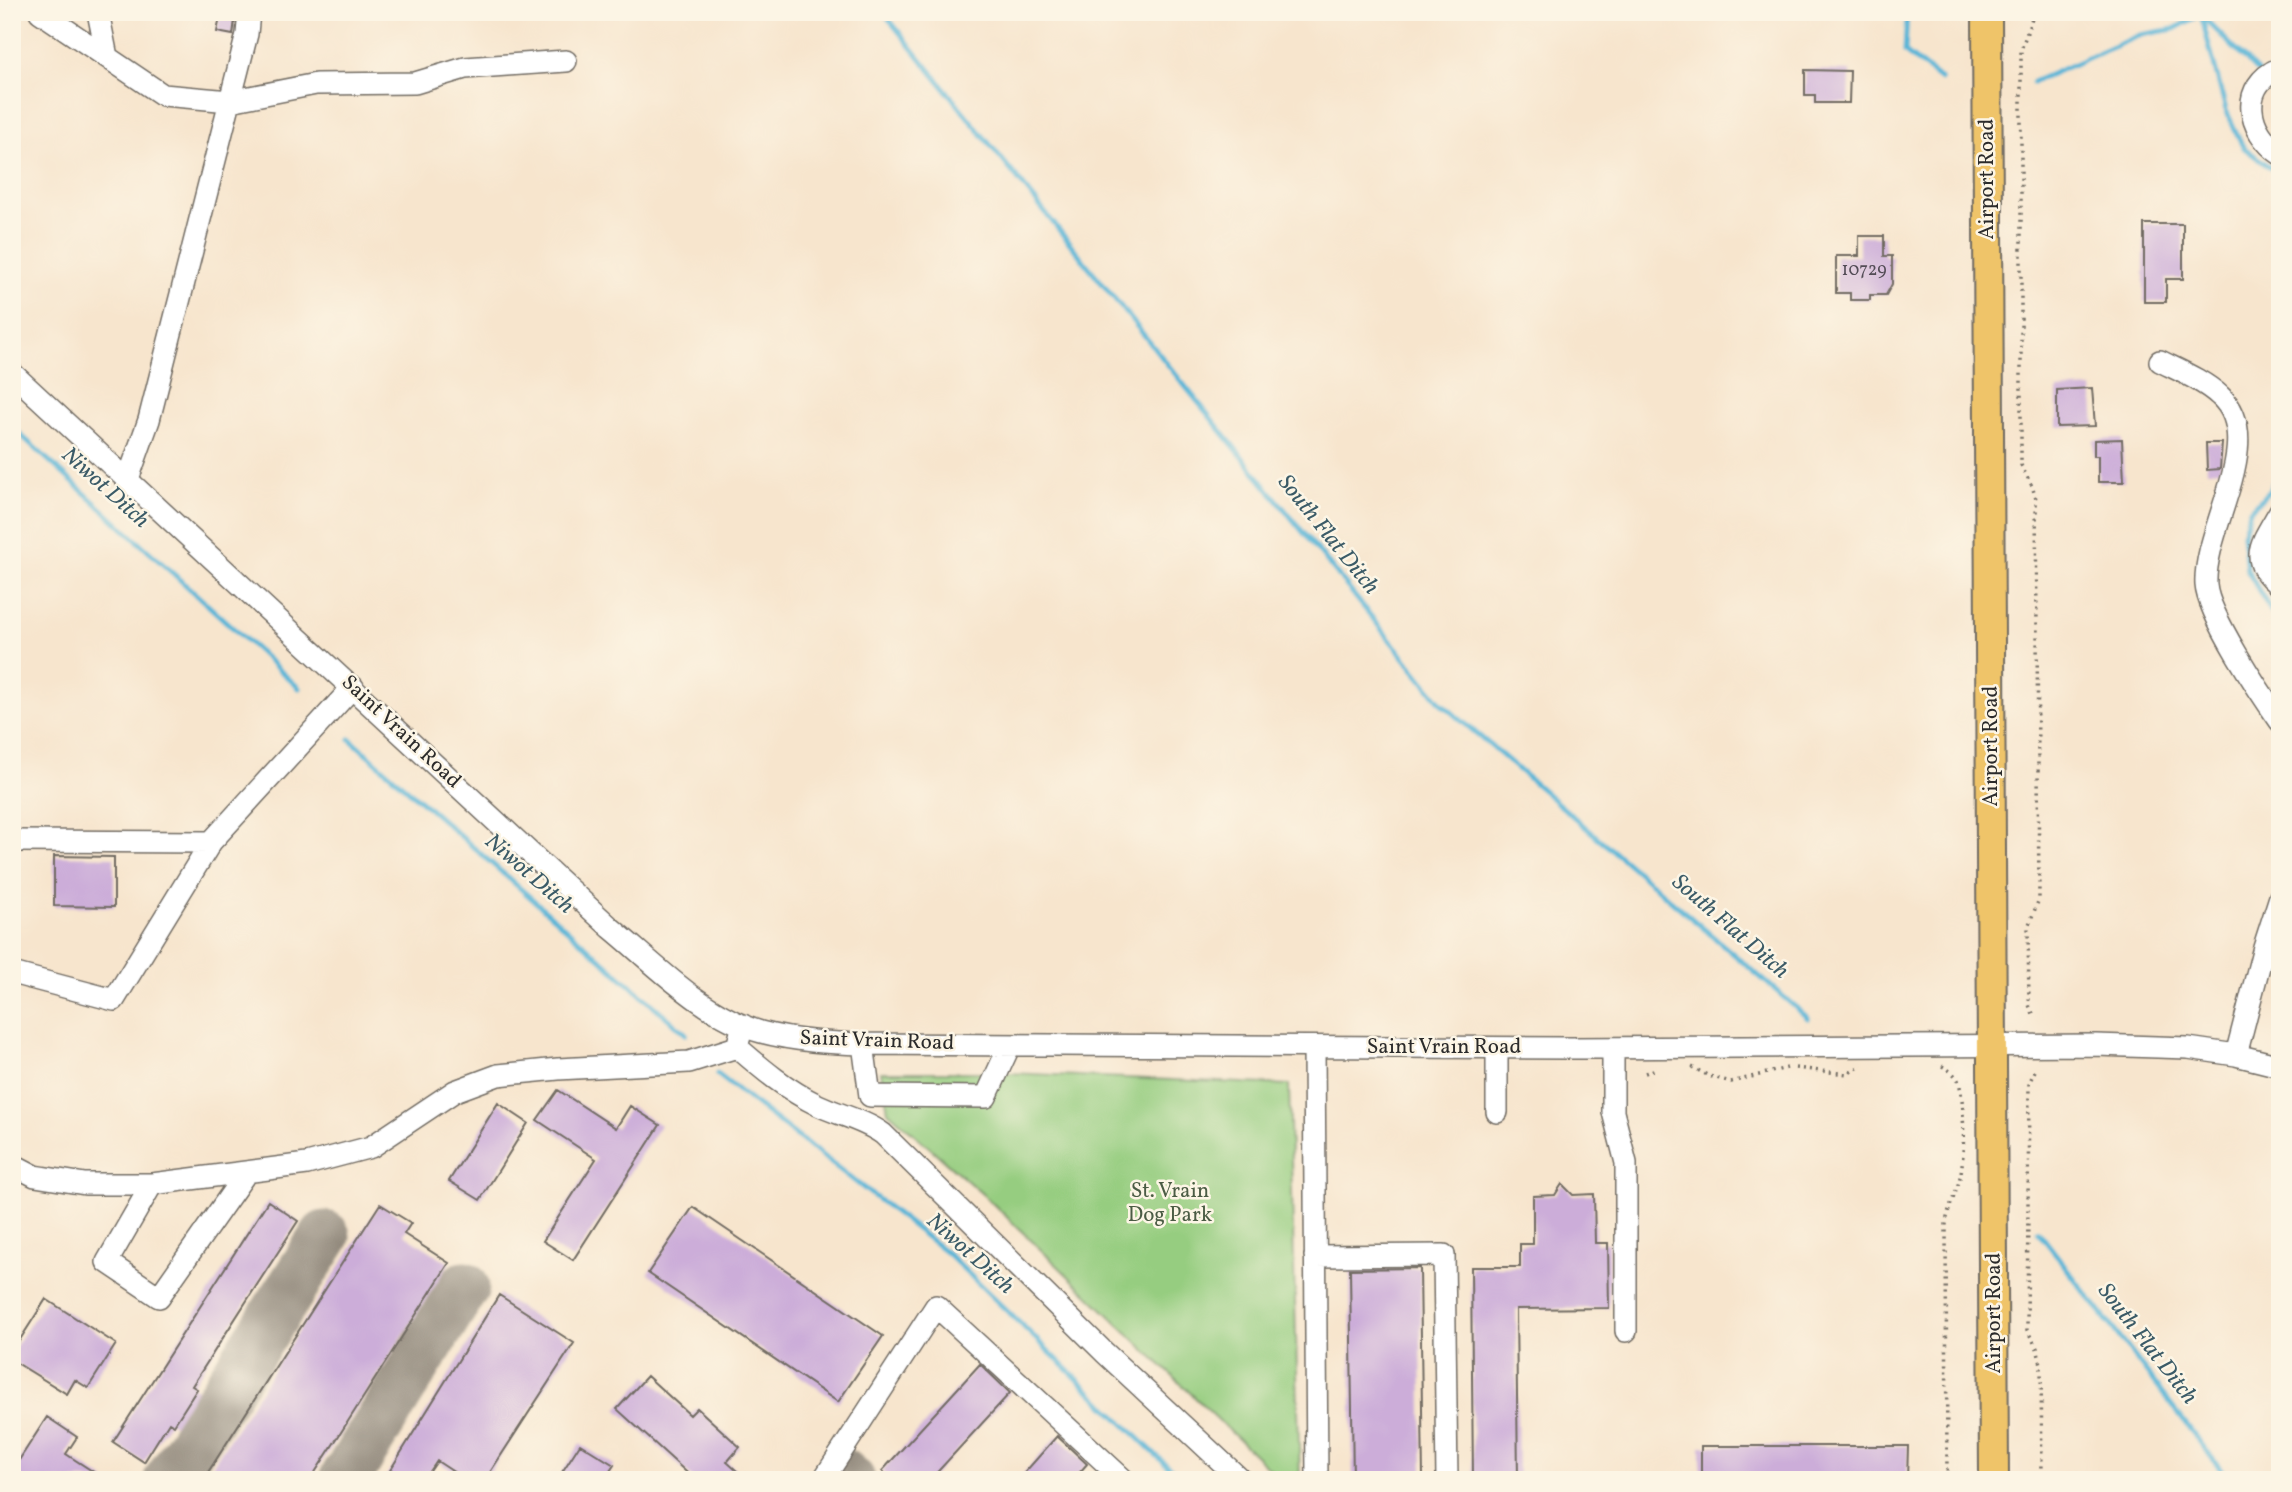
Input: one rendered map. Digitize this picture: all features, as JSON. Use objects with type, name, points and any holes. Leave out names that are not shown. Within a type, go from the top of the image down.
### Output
[{"type":"main road","name":"Airport Road","points":[[1987,12],[1994,1480]]},
{"type":"street","points":[[40,12],[163,95],[230,101],[316,84],[415,83],[465,68],[566,61]]},
{"type":"street","points":[[98,12],[107,57]]},
{"type":"street","points":[[128,479],[149,420],[247,34],[250,12]]},
{"type":"street","points":[[2280,68],[2261,80],[2254,96],[2252,110],[2252,121],[2257,131],[2280,154]]},
{"type":"street","points":[[2160,360],[2220,395],[2234,413],[2238,424],[2238,454],[2209,554],[2206,584],[2212,607],[2222,627],[2280,721]]},
{"type":"street","name":"Saint Vrain Road","points":[[12,373],[354,687],[611,928],[691,994],[760,1032],[798,1040],[863,1044],[1497,1048],[2159,1046],[2236,1055],[2280,1066]]},
{"type":"street","points":[[2280,511],[2264,538],[2259,558],[2265,573],[2280,586]]},
{"type":"street","points":[[12,973],[114,1000],[211,842],[354,687]]},
{"type":"street","points":[[12,841],[211,842]]},
{"type":"street","points":[[2236,1055],[2264,947],[2280,898]]},
{"type":"street","points":[[737,1047],[743,1025]]},
{"type":"street","points":[[863,1044],[870,1096],[986,1097],[1010,1045]]},
{"type":"street","points":[[12,1164],[35,1176],[85,1184],[152,1184],[307,1164],[371,1147],[455,1091],[498,1075],[689,1062],[737,1047]]},
{"type":"street","points":[[737,1047],[789,1090],[865,1123],[883,1134],[1105,1353],[1241,1480]]},
{"type":"street","points":[[1314,1047],[1317,1480]]},
{"type":"street","points":[[1497,1048],[1497,1112]]},
{"type":"street","points":[[1614,1048],[1613,1112],[1626,1163],[1626,1331]]},
{"type":"street","points":[[152,1184],[107,1262],[159,1297],[246,1173]]},
{"type":"street","points":[[1315,1256],[1444,1255],[1447,1480]]},
{"type":"street","points":[[823,1480],[936,1306],[1124,1480]]},
{"type":"path","points":[[2034,12],[2021,50],[2019,206],[2021,464],[2036,499],[2039,899],[2028,927],[2029,1005],[2035,1018]]},
{"type":"path","points":[[1681,1067],[1692,1067],[1709,1076],[1731,1082],[1773,1070],[1791,1068],[1847,1074],[1866,1063]]},
{"type":"path","points":[[1934,1064],[1954,1073],[1962,1096],[1962,1168],[1946,1224],[1947,1480]]},
{"type":"path","points":[[1645,1073],[1661,1067]]},
{"type":"path","points":[[2035,1071],[2029,1083],[2027,1330],[2038,1348],[2041,1364],[2042,1480]]},
{"type":"green space","name":"St. Vrain Dog Park","points":[[881,1072],[984,1072],[1289,1085],[1300,1480],[1281,1480],[989,1200],[888,1111]]},
{"type":"building","points":[[221,12],[236,12],[233,35],[217,32]]},
{"type":"building","points":[[1805,70],[1850,71],[1849,103],[1815,103],[1815,95],[1805,95]]},
{"type":"building","points":[[2144,224],[2183,224],[2183,279],[2166,279],[2166,302],[2144,302]]},
{"type":"building","points":[[1859,236],[1884,236],[1884,256],[1892,256],[1892,284],[1886,295],[1870,295],[1870,300],[1850,300],[1850,293],[1836,293],[1836,256],[1859,256]]},
{"type":"building","points":[[2092,388],[2095,426],[2057,427],[2057,390]]},
{"type":"building","points":[[2122,439],[2124,482],[2098,482],[2098,456],[2094,456],[2094,440]]},
{"type":"building","points":[[2206,443],[2222,443],[2220,469],[2207,470]]},
{"type":"building","points":[[54,856],[114,857],[114,907],[54,906]]},
{"type":"building","points":[[558,1090],[616,1128],[630,1106],[660,1125],[573,1260],[543,1241],[596,1159],[537,1120]]},
{"type":"building","points":[[498,1103],[528,1123],[480,1200],[449,1181]]},
{"type":"building","points":[[1562,1184],[1573,1195],[1594,1194],[1595,1243],[1608,1243],[1609,1308],[1516,1309],[1518,1480],[1473,1480],[1471,1267],[1520,1267],[1520,1244],[1533,1244],[1533,1196],[1555,1195]]},
{"type":"building","points":[[268,1201],[298,1221],[192,1386],[197,1389],[174,1425],[169,1422],[144,1462],[113,1442]]},
{"type":"building","points":[[380,1204],[411,1223],[404,1234],[449,1263],[338,1437],[310,1480],[203,1480]]},
{"type":"building","points":[[693,1207],[883,1336],[838,1402],[648,1273]]},
{"type":"building","points":[[1420,1268],[1423,1480],[1353,1480],[1350,1269]]},
{"type":"building","points":[[499,1295],[574,1343],[485,1480],[466,1480],[437,1461],[424,1480],[384,1480]]},
{"type":"building","points":[[46,1299],[116,1344],[88,1388],[75,1380],[67,1394],[12,1360],[12,1352]]},
{"type":"building","points":[[980,1364],[1010,1393],[930,1480],[891,1480],[882,1471]]},
{"type":"building","points":[[647,1376],[690,1415],[697,1408],[740,1447],[727,1462],[747,1480],[695,1480],[617,1409]]},
{"type":"building","points":[[47,1417],[77,1437],[66,1454],[106,1480],[12,1480],[12,1471]]},
{"type":"building","points":[[1057,1436],[1087,1464],[1073,1480],[1018,1480]]},
{"type":"building","points":[[580,1444],[614,1465],[604,1480],[557,1480]]},
{"type":"building","points":[[1701,1446],[1908,1446],[1907,1480],[1701,1480]]},
{"type":"waterway","name":"South Flat Ditch","points":[[883,12],[1441,703],[1808,1018]]},
{"type":"waterway","points":[[1907,12],[1905,52],[1941,80]]},
{"type":"waterway","points":[[2033,82],[2140,35],[2174,29],[2205,12]]},
{"type":"waterway","points":[[2201,15],[2226,110],[2243,147],[2280,175]]},
{"type":"waterway","points":[[2203,17],[2260,74]]},
{"type":"waterway","points":[[2267,81],[2279,93]]},
{"type":"waterway","name":"Niwot Ditch","points":[[12,427],[299,688]]},
{"type":"waterway","points":[[2280,468],[2269,491],[2250,510],[2243,534],[2247,570],[2280,627]]},
{"type":"waterway","name":"Niwot Ditch","points":[[350,739],[686,1034]]},
{"type":"waterway","name":"Niwot Ditch","points":[[717,1074],[947,1253],[1182,1480]]},
{"type":"waterway","name":"South Flat Ditch","points":[[2038,1231],[2229,1480]]},
{"type":"taxiway","points":[[169,1480],[325,1236]]},
{"type":"taxiway","points":[[344,1480],[464,1287]]},
{"type":"taxiway","points":[[843,1474],[850,1480]]}]
